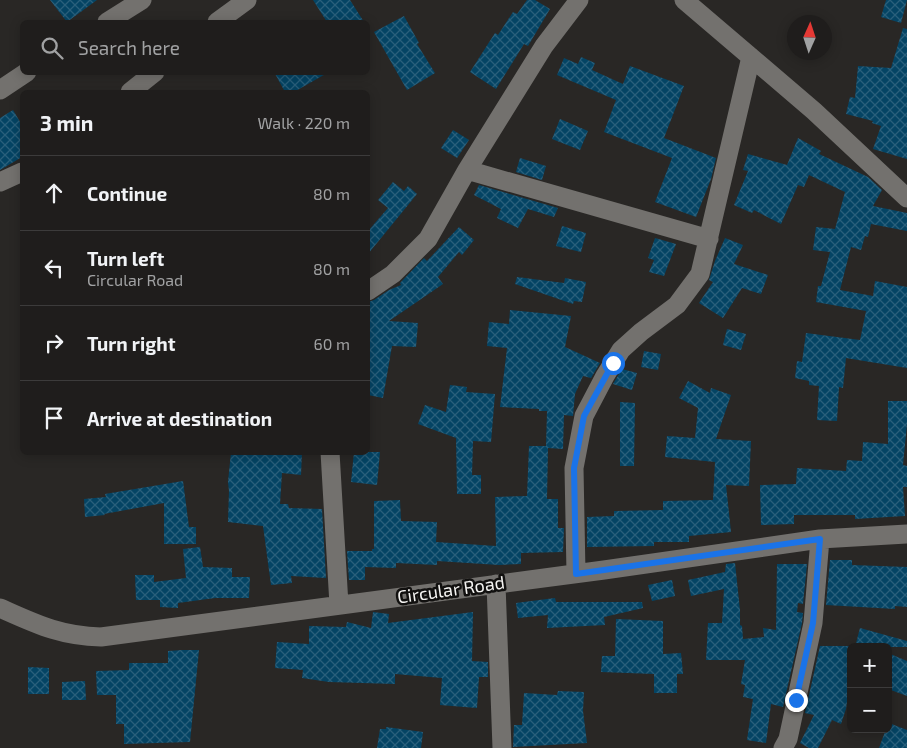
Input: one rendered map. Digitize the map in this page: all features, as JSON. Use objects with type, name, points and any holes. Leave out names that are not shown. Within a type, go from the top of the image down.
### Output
[{"type":"street","points":[[109,20],[142,0]]},
{"type":"street","points":[[220,20],[247,0]]},
{"type":"street","points":[[370,290],[393,274],[428,239],[467,170],[544,46],[579,0]]},
{"type":"street","points":[[684,0],[814,111],[907,198]]},
{"type":"street","points":[[576,574],[574,468],[584,416],[621,350],[640,332],[677,305],[700,274],[751,57]]},
{"type":"street","points":[[0,90],[22,75]]},
{"type":"street","points":[[132,90],[151,75]]},
{"type":"street","points":[[467,170],[709,239]]},
{"type":"street","points":[[0,182],[20,173]]},
{"type":"street","points":[[330,455],[339,605]]},
{"type":"street","name":"Circular Road","points":[[0,608],[43,628],[83,637],[101,637],[576,574],[820,539],[907,534]]},
{"type":"street","points":[[783,748],[788,739],[813,623],[820,539]]},
{"type":"street","points":[[496,584],[502,748]]},
{"type":"building","points":[[50,0],[97,0],[70,20],[65,20]]},
{"type":"building","points":[[313,0],[350,0],[363,20],[326,20]]},
{"type":"building","points":[[527,0],[535,0],[550,9],[528,46],[524,44],[496,89],[470,72],[495,33],[498,35],[513,12],[517,14]]},
{"type":"building","points":[[886,0],[907,0],[901,23],[881,17]]},
{"type":"building","points":[[404,16],[419,43],[417,44],[435,73],[407,90],[374,32]]},
{"type":"building","points":[[903,28],[907,29],[907,159],[873,149],[881,126],[872,123],[873,121],[846,114],[850,97],[855,98],[858,66],[891,68]]},
{"type":"building","points":[[581,57],[595,63],[592,70],[623,84],[630,66],[684,86],[664,138],[716,158],[711,179],[696,217],[655,202],[672,158],[604,132],[616,100],[557,75],[564,58],[578,64]]},
{"type":"building","points":[[276,75],[324,75],[298,90],[284,90]]},
{"type":"building","points":[[13,110],[20,122],[20,158],[0,170],[0,118]]},
{"type":"building","points":[[560,119],[588,131],[580,150],[552,139]]},
{"type":"building","points":[[453,130],[469,140],[457,158],[441,148]]},
{"type":"building","points":[[798,138],[821,151],[819,154],[868,177],[882,190],[873,206],[907,213],[907,231],[871,224],[868,237],[865,236],[861,250],[851,247],[840,290],[873,296],[875,281],[907,287],[907,368],[846,358],[843,388],[839,387],[837,421],[817,420],[819,386],[809,385],[809,381],[795,378],[797,361],[802,362],[806,333],[860,340],[866,311],[816,302],[818,286],[821,286],[830,252],[813,250],[816,227],[835,229],[845,192],[809,175],[804,187],[798,185],[781,224],[754,210],[752,213],[734,205],[748,171],[743,170],[748,154],[787,165]]},
{"type":"building","points":[[520,158],[546,166],[542,180],[516,172]]},
{"type":"building","points":[[393,182],[404,191],[408,186],[417,194],[370,252],[370,229],[388,208],[378,200]]},
{"type":"building","points":[[479,185],[558,208],[554,217],[528,209],[518,228],[497,218],[501,209],[474,195]]},
{"type":"building","points":[[562,226],[586,233],[581,252],[556,246]]},
{"type":"building","points":[[459,227],[474,240],[462,255],[459,252],[438,277],[443,284],[389,321],[418,323],[416,347],[392,346],[383,398],[370,395],[370,301],[401,285],[400,283],[424,258],[427,261]]},
{"type":"building","points":[[655,238],[676,244],[664,276],[649,272],[654,260],[648,258]]},
{"type":"building","points":[[725,238],[743,245],[734,264],[768,275],[761,294],[742,288],[723,318],[699,303],[713,282],[709,280]]},
{"type":"building","points":[[517,277],[564,283],[565,278],[586,282],[582,302],[574,301],[573,304],[515,284]]},
{"type":"building","points":[[510,310],[571,316],[565,347],[600,363],[591,378],[583,376],[575,394],[573,416],[564,415],[563,449],[548,448],[547,499],[558,499],[558,528],[564,528],[563,552],[521,553],[521,564],[499,565],[437,561],[437,565],[396,563],[396,568],[365,567],[365,580],[349,580],[347,551],[372,551],[374,549],[374,501],[400,500],[401,521],[437,522],[436,542],[496,546],[495,497],[527,496],[529,446],[546,446],[547,411],[500,407],[507,348],[487,346],[489,322],[509,324]]},
{"type":"building","points":[[727,329],[746,334],[741,350],[723,345]]},
{"type":"building","points":[[644,351],[661,354],[658,370],[641,367]]},
{"type":"building","points":[[622,369],[637,373],[632,390],[613,384]]},
{"type":"building","points":[[688,381],[710,393],[711,388],[731,395],[716,439],[751,441],[749,486],[726,485],[731,532],[689,536],[689,542],[654,542],[654,546],[587,547],[587,517],[614,516],[614,511],[663,510],[663,501],[713,500],[715,462],[665,457],[667,436],[695,438],[698,408],[679,398]]},
{"type":"building","points":[[450,385],[467,387],[466,392],[495,394],[491,442],[473,441],[472,475],[481,475],[481,494],[457,494],[456,438],[418,424],[425,405],[446,412]]},
{"type":"building","points":[[888,401],[907,401],[903,465],[907,466],[907,487],[903,487],[905,516],[855,519],[855,515],[794,515],[794,524],[761,525],[760,485],[796,484],[797,468],[846,471],[847,460],[862,461],[863,442],[888,444]]},
{"type":"building","points":[[620,402],[635,403],[634,466],[620,466]]},
{"type":"building","points":[[370,452],[380,452],[377,485],[351,482],[354,455],[370,455]]},
{"type":"building","points":[[231,455],[302,455],[301,475],[282,473],[280,504],[288,504],[289,508],[322,509],[326,578],[291,576],[292,583],[271,585],[263,526],[228,522],[228,482]]},
{"type":"building","points":[[183,481],[189,527],[196,527],[196,544],[164,544],[164,503],[105,515],[85,517],[84,499],[106,497],[105,494]]},
{"type":"building","points":[[200,547],[203,567],[232,568],[232,577],[250,577],[249,598],[215,598],[178,603],[178,608],[160,607],[160,600],[136,600],[135,575],[154,575],[154,582],[186,578],[183,549]]},
{"type":"building","points":[[830,560],[852,560],[852,565],[907,567],[907,607],[895,606],[895,609],[826,605]]},
{"type":"building","points":[[735,563],[740,625],[742,626],[743,639],[764,637],[763,628],[776,630],[777,564],[807,564],[803,604],[798,603],[797,612],[803,613],[802,623],[783,707],[771,704],[766,743],[747,740],[753,699],[743,697],[745,685],[741,684],[745,660],[706,660],[708,623],[722,623],[724,589],[691,596],[688,580],[725,572],[726,564]]},
{"type":"building","points":[[672,580],[675,596],[652,601],[648,585]]},
{"type":"building","points":[[555,598],[556,602],[642,602],[643,608],[604,617],[605,625],[547,628],[548,615],[518,618],[516,603]]},
{"type":"building","points":[[373,612],[389,614],[388,623],[473,612],[472,661],[488,662],[488,677],[479,677],[477,708],[440,705],[442,678],[395,674],[395,684],[329,682],[302,678],[303,670],[275,668],[277,642],[309,644],[309,626],[346,627],[347,622],[371,628]]},
{"type":"building","points":[[616,619],[663,621],[663,654],[681,653],[683,674],[677,674],[677,693],[654,693],[654,674],[601,672],[602,656],[615,656]]},
{"type":"building","points":[[860,628],[907,641],[907,647],[892,647],[892,643],[856,643]]},
{"type":"building","points":[[820,646],[847,646],[846,709],[841,724],[832,720],[818,748],[809,748],[800,743],[814,715],[805,713]]},
{"type":"building","points":[[199,650],[190,742],[124,744],[124,724],[116,724],[116,695],[97,695],[96,671],[129,670],[129,663],[168,663],[168,651]]},
{"type":"building","points":[[892,655],[907,661],[907,696],[892,690]]},
{"type":"building","points":[[28,667],[49,668],[49,694],[28,694]]},
{"type":"building","points":[[85,681],[86,700],[62,700],[62,682]]},
{"type":"building","points":[[558,691],[584,692],[583,711],[587,743],[513,747],[514,725],[522,725],[524,693],[557,695]]},
{"type":"building","points":[[892,724],[907,730],[907,748],[879,748],[885,733],[892,733]]},
{"type":"building","points":[[386,727],[423,732],[421,748],[377,748],[380,729],[386,729]]},
{"type":"route","points":[[613,363],[584,416],[574,468],[576,574],[820,539],[813,623],[796,700]]}]
